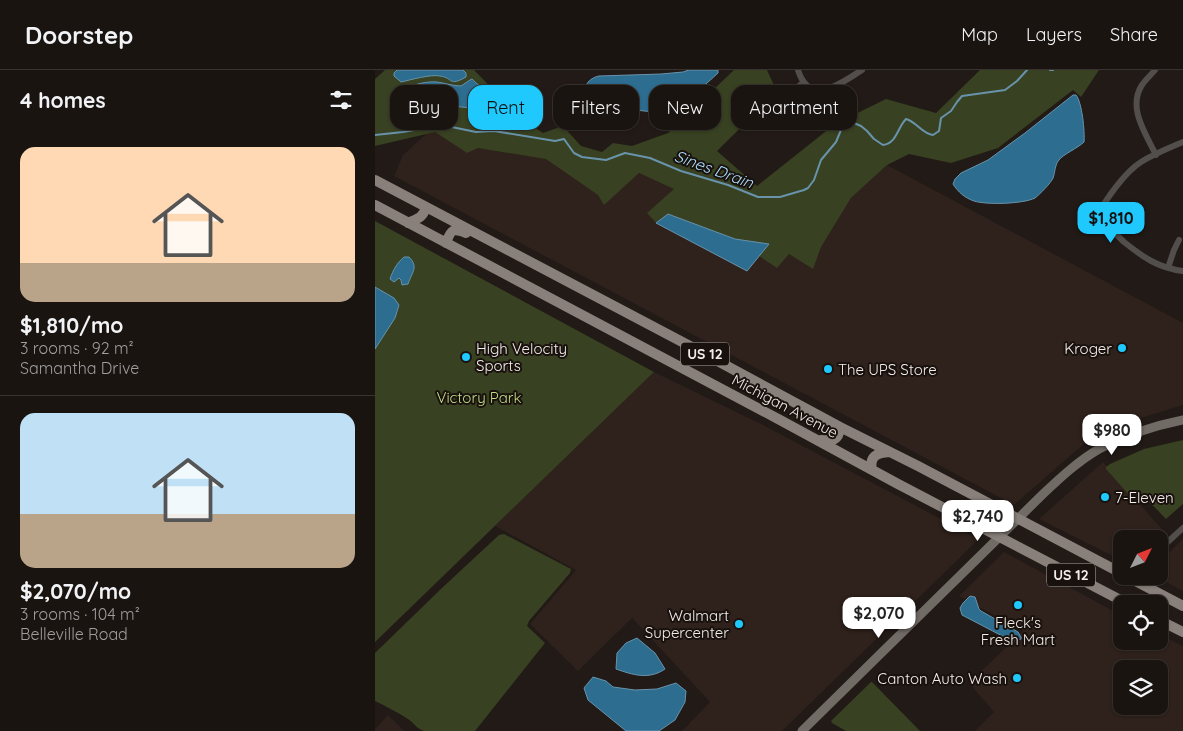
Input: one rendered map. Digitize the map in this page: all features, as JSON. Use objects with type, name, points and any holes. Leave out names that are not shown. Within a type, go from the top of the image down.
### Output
[{"type":"main road","name":"Michigan Avenue","points":[[375,180],[1113,570]]},
{"type":"main road","name":"Michigan Avenue","points":[[375,205],[1113,596]]},
{"type":"main road","points":[[409,223],[423,216],[426,208]]},
{"type":"main road","points":[[446,242],[451,231],[456,229],[510,256],[516,255]]},
{"type":"main road","points":[[802,731],[1054,483],[1098,450],[1135,433],[1183,420]]},
{"type":"main road","points":[[815,439],[832,441],[839,435],[840,427]]},
{"type":"main road","points":[[872,470],[871,462],[878,453],[890,452]]},
{"type":"main road","points":[[1146,585],[1183,606]]},
{"type":"main road","points":[[1168,624],[1182,631]]},
{"type":"street","points":[[798,70],[803,83],[813,89],[821,90],[837,86],[862,70]]},
{"type":"street","points":[[1155,70],[1142,85],[1136,102],[1138,117],[1156,155]]},
{"type":"street","points":[[1183,142],[1141,162],[1130,171],[1097,216],[1101,225],[1113,232],[1146,259],[1157,265],[1183,271]]},
{"type":"street","points":[[1100,210],[1087,216],[1084,223],[1086,228],[1089,229],[1104,227]]},
{"type":"street","points":[[1169,268],[1179,240]]},
{"type":"street","points":[[1168,542],[1183,528]]},
{"type":"shaded area","points":[[431,130],[457,130],[634,162],[820,247],[851,198],[887,165],[1183,323],[1183,405],[1121,424],[1085,443],[1014,505],[394,176],[403,155]]},
{"type":"shaded area","points":[[654,372],[761,424],[979,539],[782,731],[682,731],[710,702],[632,618],[578,671],[530,624],[576,570],[495,526]]},
{"type":"shaded area","points":[[1103,462],[1163,530],[1113,530],[1113,556],[1039,519]]},
{"type":"shaded area","points":[[1183,539],[1183,591],[1168,583],[1168,553]]},
{"type":"shaded area","points":[[1004,552],[1113,611],[1113,650],[1168,650],[1168,638],[1183,646],[1183,731],[975,731],[994,712],[969,683],[1023,631],[959,596]]},
{"type":"shaded area","points":[[388,715],[404,731],[375,731]]},
{"type":"green space","points":[[385,70],[474,70],[489,85],[468,85],[468,130],[538,130],[543,133],[553,130],[567,130],[581,146],[602,152],[613,143],[632,146],[668,133],[671,130],[721,130],[721,85],[718,85],[734,70],[767,70],[774,85],[731,85],[731,130],[738,130],[717,151],[757,186],[827,130],[857,130],[857,113],[886,99],[936,113],[980,70],[1099,70],[1081,97],[1073,90],[998,148],[951,163],[909,154],[887,165],[851,198],[821,247],[813,269],[789,254],[777,268],[759,256],[769,244],[735,239],[668,214],[656,223],[647,213],[674,189],[639,173],[604,205],[598,195],[546,159],[478,148],[467,153],[435,132],[375,146],[375,79]]},
{"type":"green space","name":"Victory Park","points":[[375,221],[654,372],[375,642]]},
{"type":"green space","points":[[1183,440],[1183,504],[1166,519],[1147,501],[1130,496],[1106,469],[1110,464],[1144,449]]},
{"type":"green space","points":[[504,534],[571,569],[570,573],[529,621],[527,626],[545,643],[475,731],[424,731],[408,719],[375,701],[375,653],[499,535]]},
{"type":"green space","points":[[871,682],[920,731],[846,731],[832,723],[831,721]]},
{"type":"water","points":[[397,70],[463,70],[466,73],[466,77],[454,82],[444,77],[431,76],[401,82],[394,76]]},
{"type":"water","points":[[689,70],[718,70],[718,73],[705,85],[649,85],[649,111],[639,110],[639,85],[587,85],[589,81],[599,76],[683,72]]},
{"type":"water","points":[[472,79],[479,85],[468,85],[468,108],[458,107],[458,86]]},
{"type":"water","points":[[437,82],[450,85],[414,85],[420,83]]},
{"type":"water","points":[[1073,95],[1076,95],[1081,110],[1084,142],[1061,158],[1052,180],[1035,198],[1014,203],[987,203],[971,200],[957,190],[953,184],[961,173],[988,160]]},
{"type":"water","points":[[668,214],[735,239],[769,244],[747,271],[656,223]]},
{"type":"water","points":[[404,257],[409,257],[414,267],[408,284],[402,285],[399,278],[394,282],[390,279],[395,267]]},
{"type":"water","points":[[375,287],[394,298],[399,305],[395,318],[375,349]]},
{"type":"water","points":[[970,596],[975,597],[981,611],[1018,632],[1021,639],[1015,641],[1008,639],[962,615],[960,608]]},
{"type":"water","points":[[637,638],[655,653],[665,669],[653,674],[635,675],[616,669],[617,653],[626,643]]},
{"type":"water","points":[[593,677],[606,681],[613,687],[635,690],[657,689],[676,683],[686,691],[685,702],[675,720],[659,731],[626,731],[588,700],[584,688]]},
{"type":"waterway","name":"Sines Drain","points":[[375,135],[442,125],[476,132],[494,131],[555,141],[564,139],[574,153],[582,157],[606,160],[625,153],[650,158],[681,171],[728,185],[758,197],[780,197],[808,188],[814,180],[821,160],[836,142],[841,130],[847,124],[854,123],[861,126],[883,145],[888,144],[894,138],[906,119],[933,135],[939,131],[941,118],[951,111],[962,96],[1005,90],[1027,70]]},
{"type":"place","name":"Kroger","points":[[1122,348]]},
{"type":"place","name":"High Velocity Sports","points":[[466,357]]},
{"type":"place","name":"The UPS Store","points":[[828,369]]},
{"type":"place","name":"7-Eleven","points":[[1105,497]]},
{"type":"place","name":"Fleck's Fresh Mart","points":[[1018,605]]},
{"type":"place","name":"Walmart Supercenter","points":[[739,624]]},
{"type":"place","name":"Canton Auto Wash","points":[[1017,678]]}]
